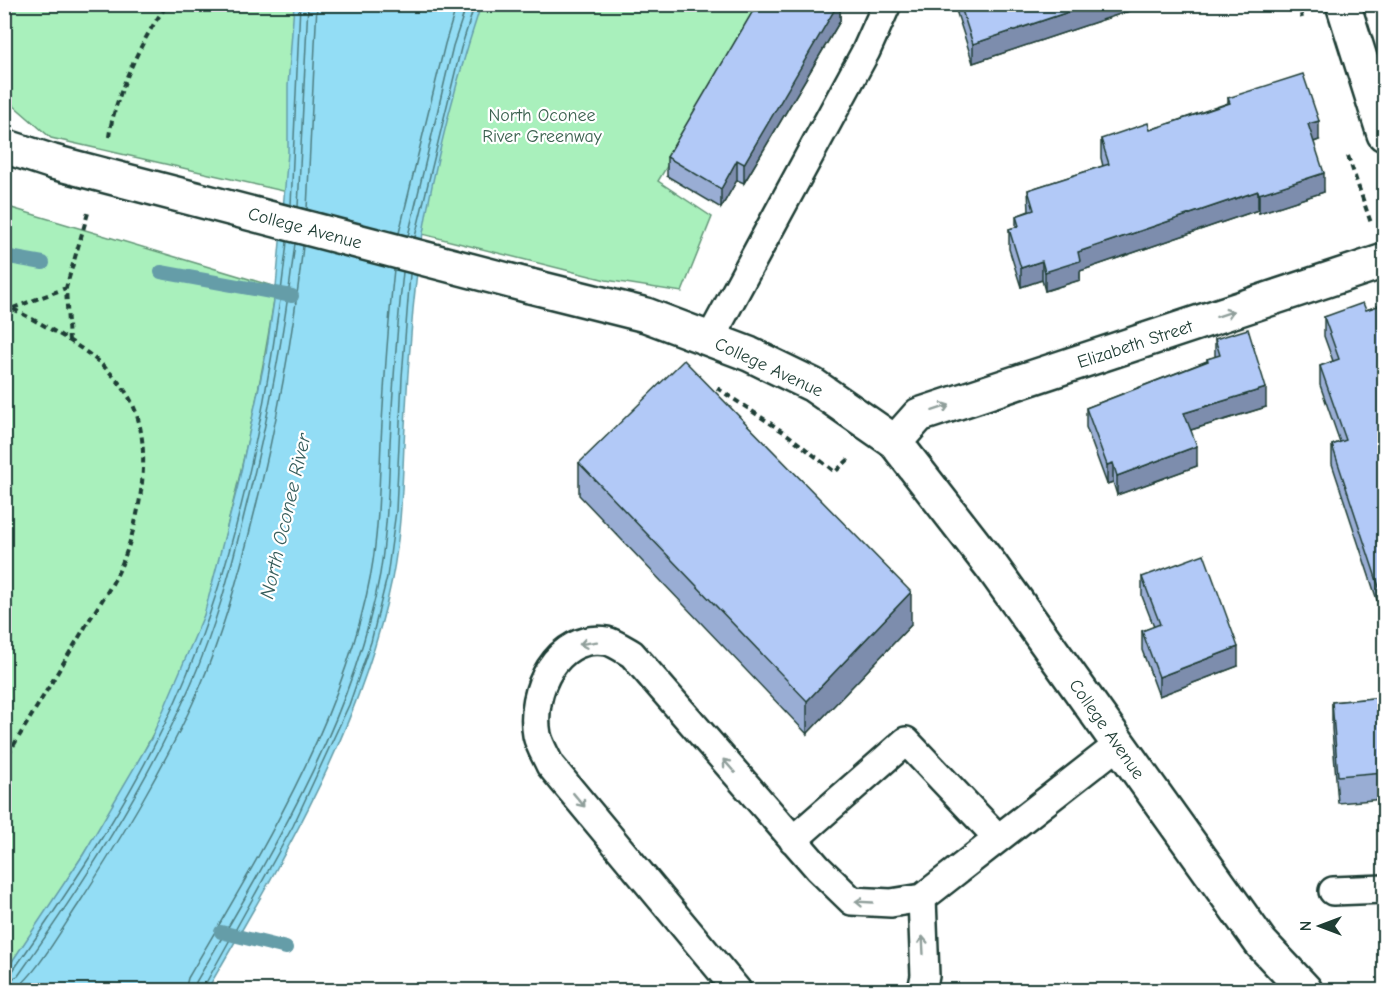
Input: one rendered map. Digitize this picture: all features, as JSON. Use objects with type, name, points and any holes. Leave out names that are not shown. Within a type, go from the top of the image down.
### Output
[{"type":"street","points":[[1342,4],[1384,134]]},
{"type":"street","name":"College Avenue","points":[[4,146],[53,162],[646,315],[710,339],[813,385],[896,442],[992,567],[1261,943],[1305,990]]},
{"type":"street","name":"Elizabeth Street","points":[[896,442],[919,415],[1384,261]]},
{"type":"lane","points":[[710,339],[866,51],[887,4]]},
{"type":"lane","points":[[737,990],[550,765],[537,735],[537,706],[546,675],[562,652],[586,641],[609,642],[632,654],[793,840],[852,901],[891,903],[922,898],[1118,745]]},
{"type":"lane","points":[[793,840],[906,741],[998,838]]},
{"type":"lane","points":[[1333,891],[1384,889]]},
{"type":"lane","points":[[922,898],[925,976],[922,990]]},
{"type":"path","points":[[1298,4],[1305,27]]},
{"type":"path","points":[[1338,277],[1372,232],[1372,223],[1345,148]]},
{"type":"path","points":[[13,308],[66,288],[69,342]]},
{"type":"path","points":[[4,304],[89,354],[111,374],[133,406],[140,423],[143,449],[134,530],[120,568],[4,761]]},
{"type":"path","points":[[714,386],[788,435],[835,472],[843,464]]},
{"type":"green space","name":"North Oconee River Greenway","points":[[5,5],[765,5],[658,181],[712,217],[682,292],[606,280],[422,234],[424,223],[51,138],[5,98]]},
{"type":"green space","points":[[5,206],[276,287],[255,406],[220,558],[204,616],[186,664],[142,756],[90,844],[5,972]]},
{"type":"water","name":"North Oconee River","points":[[294,5],[481,5],[448,116],[423,233],[412,326],[401,512],[392,579],[379,634],[340,741],[316,792],[291,843],[207,990],[5,990],[5,972],[83,855],[151,739],[204,615],[238,485],[266,354],[276,287],[288,153],[288,86]]},
{"type":"building","points":[[757,4],[838,4],[744,164],[737,160],[721,189],[667,157]]},
{"type":"building","points":[[960,4],[1092,4],[973,44]]},
{"type":"building","points":[[1303,74],[1319,121],[1308,124],[1324,173],[1259,194],[1258,191],[1078,252],[1080,261],[1045,272],[1042,261],[1021,268],[1009,229],[1019,226],[1016,216],[1034,210],[1028,190],[1109,164],[1101,139],[1148,123],[1150,130],[1230,103],[1228,98]]},
{"type":"building","points":[[1363,303],[1366,310],[1384,304],[1384,596],[1382,596],[1332,445],[1346,440],[1320,366],[1339,359],[1324,317]]},
{"type":"building","points":[[1248,329],[1266,388],[1184,413],[1197,446],[1117,476],[1113,463],[1107,465],[1086,408],[1208,361],[1207,359],[1220,355],[1215,339]]},
{"type":"building","points":[[684,360],[911,592],[807,701],[579,463]]},
{"type":"building","points":[[1204,554],[1238,647],[1159,677],[1142,631],[1160,624],[1142,577]]},
{"type":"building","points":[[1384,697],[1384,772],[1338,776],[1332,702]]},
{"type":"waterway","points":[[4,256],[43,263]]},
{"type":"waterway","points":[[161,272],[292,296]]},
{"type":"waterway","points":[[221,932],[286,948]]}]
